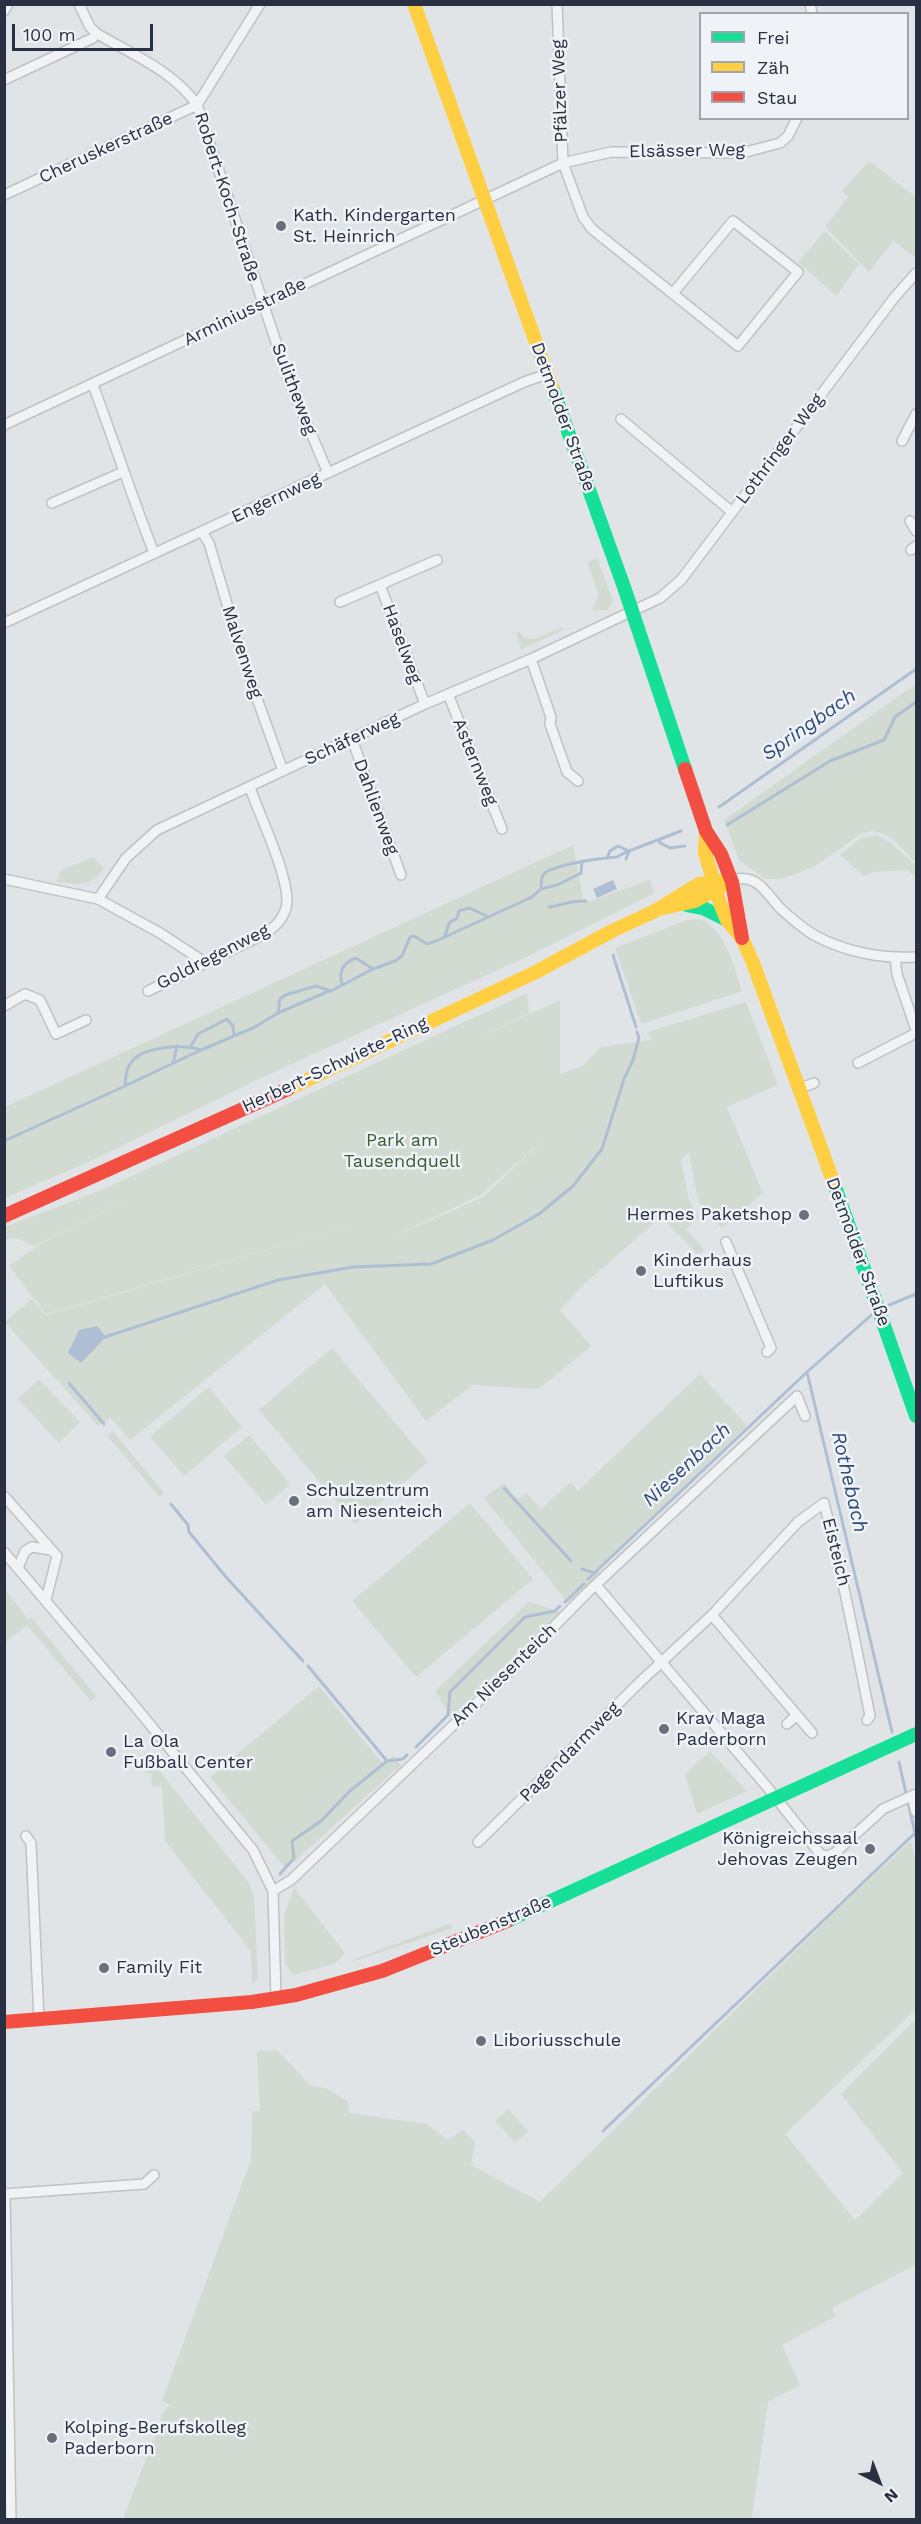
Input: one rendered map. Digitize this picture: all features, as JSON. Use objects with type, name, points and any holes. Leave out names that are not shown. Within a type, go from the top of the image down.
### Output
[{"type":"main road","name":"Detmolder Straße","points":[[414,4],[631,611],[706,831],[718,846],[741,915],[742,938],[880,1309],[916,1416]]},
{"type":"main road","name":"Detmolder Straße","points":[[706,831],[705,853],[714,884],[727,920],[742,938]]},
{"type":"main road","name":"Herbert-Schwiete-Ring","points":[[4,1216],[100,1175],[538,971],[610,932],[663,908],[678,895],[730,880]]},
{"type":"main road","name":"Herbert-Schwiete-Ring","points":[[663,908],[685,905],[704,898],[714,884]]},
{"type":"main road","points":[[685,905],[703,908],[727,920]]},
{"type":"main road","name":"Steubenstraße","points":[[4,2022],[276,1999],[338,1984],[463,1941],[916,1734]]},
{"type":"street","points":[[4,11],[8,4]]},
{"type":"street","name":"Robert-Koch-Straße","points":[[79,4],[96,33],[172,78],[189,93],[197,105],[263,304]]},
{"type":"street","points":[[197,105],[260,4]]},
{"type":"street","name":"Pfälzer Weg","points":[[484,199],[562,163],[557,4]]},
{"type":"street","points":[[4,80],[93,38],[96,33]]},
{"type":"street","name":"Cheruskerstraße","points":[[4,195],[197,105]]},
{"type":"street","name":"Elsässer Weg","points":[[562,163],[611,152],[742,153],[780,143],[788,136],[796,120]]},
{"type":"street","points":[[562,163],[583,217],[592,229],[738,346],[801,270],[734,221],[673,293]]},
{"type":"street","name":"Arminiusstraße","points":[[4,424],[93,385],[484,199]]},
{"type":"street","name":"Lothringer Weg","points":[[631,611],[660,598],[681,580],[894,298],[916,273]]},
{"type":"street","name":"Sulitheweg","points":[[263,304],[290,384],[328,473]]},
{"type":"street","name":"Engernweg","points":[[4,623],[547,374]]},
{"type":"street","points":[[93,385],[154,554]]},
{"type":"street","points":[[902,441],[916,414]]},
{"type":"street","points":[[621,419],[732,512]]},
{"type":"street","points":[[52,503],[123,472]]},
{"type":"street","points":[[910,520],[916,531]]},
{"type":"street","name":"Malvenweg","points":[[202,532],[209,543],[245,665],[283,771]]},
{"type":"street","name":"Haselweg","points":[[340,602],[437,560]]},
{"type":"street","name":"Haselweg","points":[[380,585],[425,704]]},
{"type":"street","name":"Schäferweg","points":[[98,899],[126,858],[157,830],[425,704],[631,611]]},
{"type":"street","points":[[531,658],[567,772],[578,781]]},
{"type":"street","name":"Asternweg","points":[[448,694],[502,829]]},
{"type":"street","name":"Dahlienweg","points":[[352,739],[401,875]]},
{"type":"street","name":"Goldregenweg","points":[[148,990],[275,927],[286,906],[284,878],[250,788]]},
{"type":"street","points":[[730,880],[741,877],[755,881],[783,911],[814,935],[861,952],[896,958],[916,957]]},
{"type":"street","points":[[4,879],[98,899],[160,933],[206,963]]},
{"type":"street","points":[[858,1063],[916,1031],[897,974],[896,958]]},
{"type":"street","points":[[4,1006],[25,994],[37,998],[40,1000],[51,1036],[86,1020]]},
{"type":"street","points":[[798,1089],[814,1083]]},
{"type":"street","points":[[726,1242],[771,1348],[767,1352]]},
{"type":"street","name":"Am Niesenteich","points":[[273,1891],[291,1880],[596,1585],[797,1396],[805,1416]]},
{"type":"street","points":[[4,1496],[57,1556],[46,1600]]},
{"type":"street","name":"Eisteich","points":[[663,1663],[798,1522],[824,1503],[842,1572],[861,1667],[870,1716],[867,1720]]},
{"type":"street","points":[[18,1568],[25,1551],[32,1547],[54,1551]]},
{"type":"street","points":[[4,1552],[253,1850],[273,1891],[276,1999]]},
{"type":"street","points":[[596,1585],[821,1855],[828,1856],[836,1851],[883,1809],[901,1799],[914,1795],[916,1812]]},
{"type":"street","points":[[712,1614],[812,1733]]},
{"type":"street","name":"Pagendarmweg","points":[[478,1842],[640,1682],[663,1663]]},
{"type":"street","points":[[787,1724],[797,1714]]},
{"type":"street","points":[[26,1836],[31,1843],[39,2020]]},
{"type":"street","points":[[11,2520],[5,2194],[144,2184],[154,2175]]},
{"type":"green space","points":[[869,161],[916,197],[916,256],[893,241],[869,272],[825,227],[848,197],[842,191]]},
{"type":"green space","points":[[825,231],[859,264],[836,296],[798,262]]},
{"type":"green space","points":[[597,558],[613,601],[607,610],[594,610],[593,606],[599,596],[587,562]]},
{"type":"green space","points":[[561,627],[565,629],[521,650],[516,633],[520,632],[524,638],[536,639]]},
{"type":"green space","points":[[916,684],[916,863],[894,840],[883,833],[872,831],[861,834],[815,866],[781,879],[765,879],[739,860],[724,820]]},
{"type":"green space","points":[[876,835],[891,843],[916,866],[916,878],[908,870],[872,872],[864,876],[840,855],[860,839]]},
{"type":"green space","points":[[573,845],[584,903],[650,880],[654,893],[522,959],[259,1079],[93,1160],[5,1198],[5,1107]]},
{"type":"green space","points":[[93,857],[104,868],[93,879],[84,884],[57,882],[60,871]]},
{"type":"green space","points":[[700,919],[717,932],[723,940],[742,991],[641,1024],[615,948],[687,920]]},
{"type":"green space","name":"Park am Tausendquell","points":[[527,993],[529,1013],[482,1036],[560,1000],[560,1074],[583,1066],[601,1047],[651,1040],[648,1032],[746,1002],[778,1085],[727,1107],[763,1193],[722,1228],[702,1208],[697,1196],[689,1152],[681,1160],[689,1199],[698,1218],[686,1229],[704,1250],[698,1255],[661,1217],[583,1285],[560,1310],[591,1346],[539,1389],[473,1385],[426,1421],[325,1284],[130,1440],[111,1418],[98,1426],[5,1322],[32,1299],[46,1315],[372,1219],[46,1314],[9,1266],[40,1244],[136,1195],[34,1246],[16,1238],[5,1239],[5,1227],[104,1189]],"holes":[[[544,1139],[483,1197],[388,1239],[481,1195]]]},
{"type":"green space","points":[[332,1348],[428,1462],[355,1524],[259,1410]]},
{"type":"green space","points":[[700,1374],[747,1426],[597,1569],[600,1573],[568,1603],[484,1498],[504,1483],[518,1499],[526,1493],[541,1509],[571,1482],[578,1491]]},
{"type":"green space","points":[[39,1379],[80,1422],[59,1443],[18,1399]]},
{"type":"green space","points":[[209,1387],[242,1427],[184,1476],[150,1436]]},
{"type":"green space","points":[[113,1431],[164,1493],[160,1497],[107,1436]]},
{"type":"green space","points":[[249,1435],[290,1484],[266,1505],[224,1456]]},
{"type":"green space","points":[[470,1503],[533,1579],[416,1677],[352,1601]]},
{"type":"green space","points":[[5,1589],[28,1619],[31,1617],[96,1696],[91,1701],[27,1625],[5,1643]]},
{"type":"green space","points":[[529,1602],[560,1612],[451,1717],[435,1691]]},
{"type":"green space","points":[[319,1686],[383,1764],[394,1755],[401,1765],[286,1869],[210,1777]]},
{"type":"green space","points":[[144,1751],[249,1883],[254,1897],[258,1978],[252,1985],[251,1951],[165,1841],[162,1786],[152,1787],[151,1773],[145,1773]]},
{"type":"green space","points":[[710,1751],[747,1791],[697,1814],[685,1774]]},
{"type":"green space","points":[[911,1841],[916,1864],[916,2009],[785,2134],[855,2220],[903,2173],[841,2094],[916,2019],[916,2265],[832,2308],[836,2316],[782,2345],[800,2385],[768,2402],[752,2519],[123,2519],[164,2411],[170,2405],[162,2401],[251,2160],[252,2111],[260,2111],[257,2051],[277,2050],[311,2086],[326,2088],[348,2102],[349,2113],[426,2124],[448,2140],[463,2130],[475,2142],[471,2165],[540,2202],[842,1905]]},
{"type":"green space","points":[[294,1888],[345,1953],[334,1964],[294,1975],[285,1964],[284,1915]]},
{"type":"green space","points":[[449,1924],[453,1928],[352,1962],[355,1959]]},
{"type":"green space","points":[[508,2109],[528,2131],[515,2143],[495,2121]]},
{"type":"water","points":[[613,880],[617,889],[597,898],[593,889]]},
{"type":"water","points":[[97,1326],[106,1337],[81,1363],[68,1353],[79,1330]]},
{"type":"waterway","name":"Springbach","points":[[719,807],[916,669]]},
{"type":"waterway","points":[[727,825],[830,761],[884,740],[895,717],[916,702]]},
{"type":"waterway","name":"Springbach","points":[[125,1086],[253,1028],[278,1013],[280,999],[285,995],[316,986],[331,991],[373,969],[395,961],[402,956],[410,937],[414,936],[427,944],[532,897],[541,889],[543,875],[553,869],[607,858],[610,851],[618,846],[629,851],[681,831]]},
{"type":"waterway","points":[[659,839],[660,843],[670,848],[685,846]]},
{"type":"waterway","name":"Springbach","points":[[607,858],[617,857],[628,851]]},
{"type":"waterway","name":"Springbach","points":[[626,859],[629,851]]},
{"type":"waterway","name":"Springbach","points":[[541,889],[557,885],[581,873],[582,862]]},
{"type":"waterway","points":[[549,907],[586,901]]},
{"type":"waterway","name":"Springbach","points":[[445,936],[449,923],[457,918],[459,911],[469,908],[487,916]]},
{"type":"waterway","points":[[613,955],[636,1027]]},
{"type":"waterway","name":"Springbach","points":[[342,984],[341,971],[345,965],[356,958],[373,969]]},
{"type":"waterway","name":"Springbach","points":[[278,1013],[329,991]]},
{"type":"waterway","points":[[191,1046],[198,1034],[227,1019],[233,1026],[234,1035]]},
{"type":"waterway","points":[[102,1338],[278,1280],[353,1267],[431,1264],[493,1240],[539,1214],[573,1186],[602,1149],[624,1079],[633,1060],[639,1038],[637,1032]]},
{"type":"waterway","points":[[173,1064],[177,1046]]},
{"type":"waterway","name":"Springbach","points":[[4,1141],[125,1086],[128,1067],[135,1058],[143,1053],[174,1047],[201,1050]]},
{"type":"waterway","name":"Rothebach","points":[[882,1308],[916,1294]]},
{"type":"waterway","name":"Niesenbach","points":[[588,1579],[807,1372],[876,1311]]},
{"type":"waterway","name":"Rothebach","points":[[807,1372],[892,1732]]},
{"type":"waterway","points":[[69,1383],[104,1424]]},
{"type":"waterway","points":[[504,1488],[571,1561]]},
{"type":"waterway","points":[[171,1504],[188,1525],[189,1532],[226,1577],[303,1661]]},
{"type":"waterway","points":[[582,1569],[595,1573]]},
{"type":"waterway","name":"Niesenbach","points":[[565,1602],[584,1584]]},
{"type":"waterway","name":"Niesenbach","points":[[416,1747],[448,1715],[450,1692],[525,1617],[555,1611],[560,1606]]},
{"type":"waterway","points":[[308,1666],[387,1761]]},
{"type":"waterway","name":"Niesenbach","points":[[280,1874],[294,1858],[292,1841],[321,1821],[350,1791],[387,1761],[403,1759],[407,1755]]},
{"type":"waterway","name":"Rothebach","points":[[899,1762],[916,1838]]},
{"type":"waterway","points":[[603,2131],[915,1833]]},
{"type":"traffic: fast","points":[[552,387],[624,587],[685,769]]},
{"type":"traffic: fast","points":[[687,905],[703,908],[727,920]]},
{"type":"traffic: fast","points":[[833,1181],[916,1416]]},
{"type":"traffic: fast","points":[[507,1921],[916,1734]]},
{"type":"traffic: slow","points":[[414,4],[552,387]]},
{"type":"traffic: slow","points":[[706,831],[705,853],[720,903],[727,920],[742,938],[753,963],[833,1181]]},
{"type":"traffic: slow","points":[[288,1089],[536,972],[612,931],[655,911],[699,884],[730,880]]},
{"type":"traffic: slow","points":[[663,908],[695,901],[723,885]]},
{"type":"traffic: jam","points":[[685,769],[706,831],[721,854],[732,882],[742,938]]},
{"type":"traffic: jam","points":[[4,1216],[288,1089]]},
{"type":"traffic: jam","points":[[4,2022],[252,2002],[296,1995],[382,1971],[507,1921]]},
{"type":"place","name":"Kath. Kindergarten St. Heinrich","points":[[281,226]]},
{"type":"place","name":"Hermes Paketshop","points":[[804,1215]]},
{"type":"place","name":"Kinderhaus Luftikus","points":[[641,1271]]},
{"type":"place","name":"Schulzentrum am Niesenteich","points":[[294,1501]]},
{"type":"place","name":"Krav Maga Paderborn","points":[[664,1729]]},
{"type":"place","name":"La Ola Fußball Center","points":[[111,1752]]},
{"type":"place","name":"Königreichssaal Jehovas Zeugen","points":[[870,1849]]},
{"type":"place","name":"Family Fit","points":[[104,1968]]},
{"type":"place","name":"Liboriusschule","points":[[481,2041]]},
{"type":"place","name":"Kolping-Berufskolleg Paderborn","points":[[52,2438]]}]
